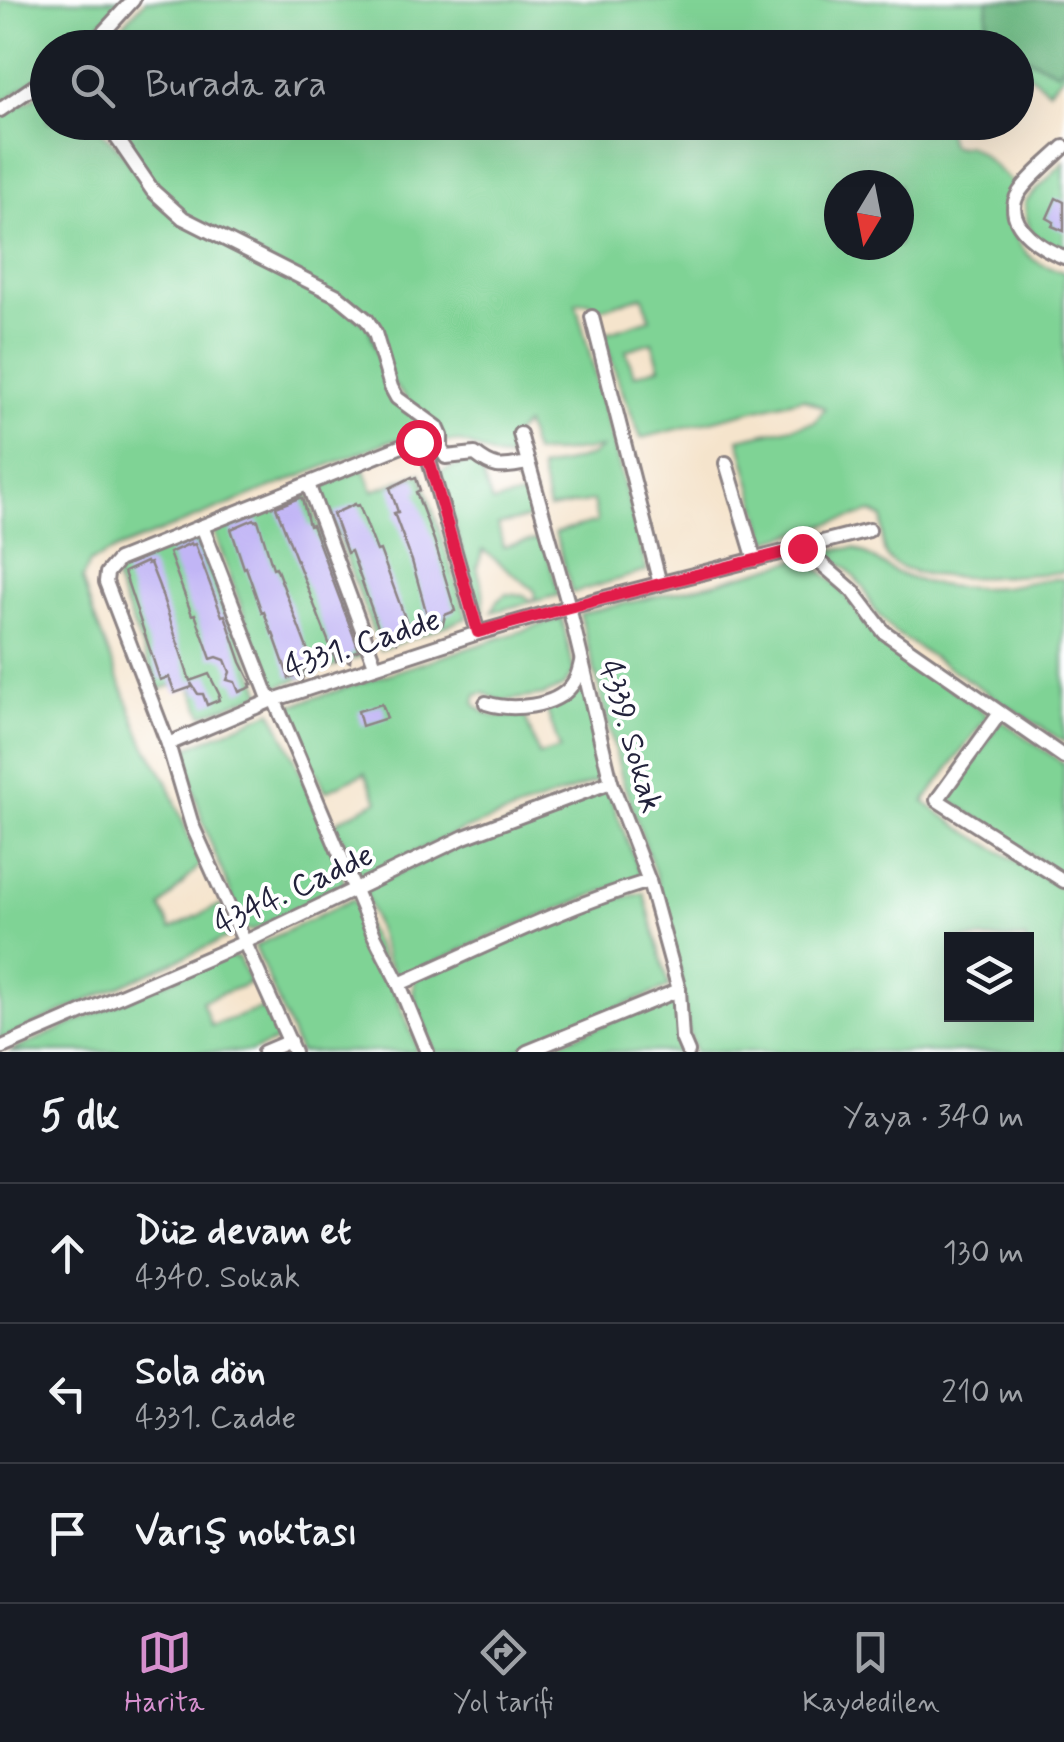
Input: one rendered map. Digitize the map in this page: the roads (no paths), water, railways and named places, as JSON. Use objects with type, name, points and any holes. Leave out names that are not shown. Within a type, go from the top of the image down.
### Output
[{"type":"street","points":[[109,30],[133,0]]},
{"type":"street","points":[[0,110],[30,90]]},
{"type":"street","points":[[119,140],[154,191],[182,218],[338,296],[367,320],[375,333],[391,387],[398,398],[437,426],[446,457],[476,454],[491,466],[501,468],[528,463]]},
{"type":"street","points":[[1064,147],[1016,201],[1016,218],[1028,235],[1050,252],[1064,257]]},
{"type":"street","points":[[592,317],[660,584]]},
{"type":"street","name":"4339. Sokak","points":[[520,434],[569,607],[611,782],[649,881],[679,990],[682,1038],[688,1052]]},
{"type":"street","points":[[264,1052],[292,1047],[192,825],[168,744],[106,582],[107,572],[118,560],[418,442],[426,450],[478,632]]},
{"type":"street","points":[[726,463],[755,560]]},
{"type":"street","points":[[308,484],[375,665]]},
{"type":"street","points":[[202,526],[272,700],[427,1052]]},
{"type":"street","name":"4331. Cadde","points":[[168,744],[272,700],[478,632],[869,530]]},
{"type":"street","points":[[802,548],[852,591],[884,632],[1064,757]]},
{"type":"street","points":[[486,703],[515,708],[562,696],[577,678],[582,660]]},
{"type":"street","points":[[1000,712],[937,800],[1064,881]]},
{"type":"street","name":"4344. Cadde","points":[[0,1048],[246,942],[464,837],[611,782]]},
{"type":"street","points":[[399,984],[552,917],[649,881]]},
{"type":"street","points":[[528,1052],[679,990]]}]
